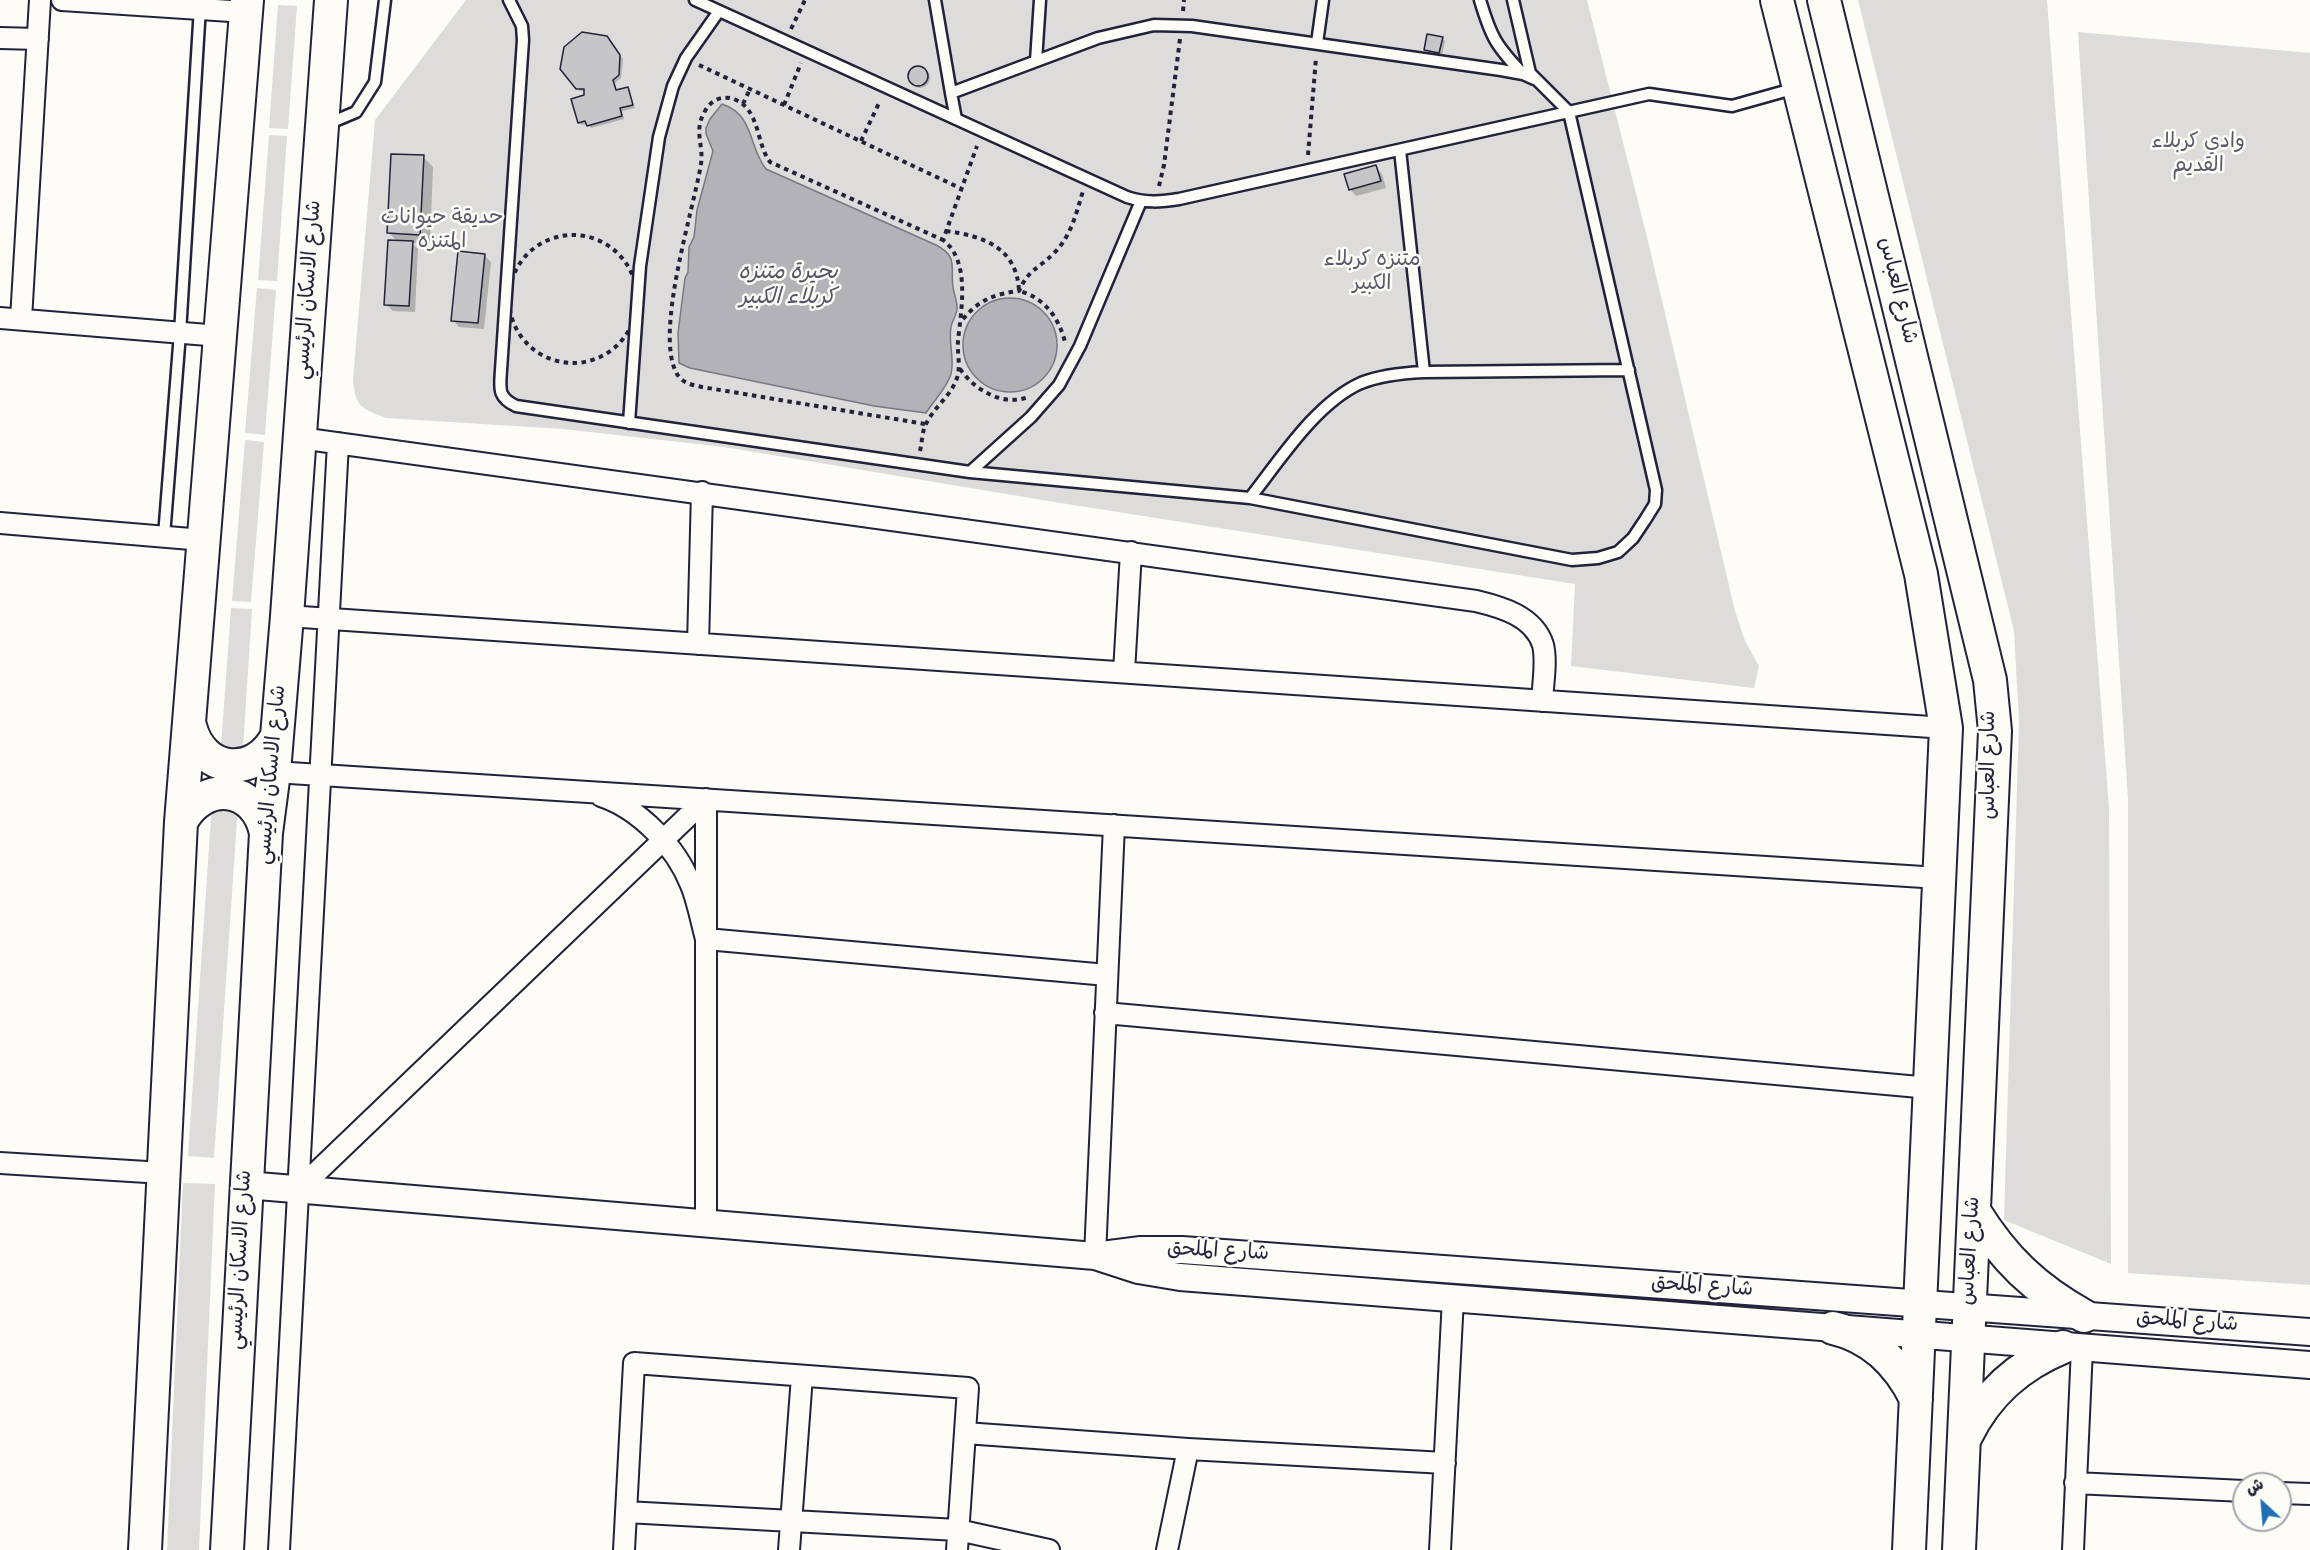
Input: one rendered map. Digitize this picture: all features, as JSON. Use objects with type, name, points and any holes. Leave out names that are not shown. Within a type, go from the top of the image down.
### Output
[{"type":"main road","name":"شارع الاسكان الرئيسي","points":[[227,1550],[266,833],[274,772],[287,616],[331,0]]},
{"type":"main road","points":[[1777,0],[1921,574],[1946,728],[1909,1550]]},
{"type":"main road","name":"شارع العباس","points":[[1824,0],[1990,680],[1995,731],[1959,1550]]},
{"type":"main road","points":[[145,1550],[181,822],[246,6]]},
{"type":"main road","points":[[190,726],[196,743],[207,757],[230,766],[253,762],[272,746],[277,736]]},
{"type":"main road","points":[[181,822],[187,810],[197,801],[208,795],[222,792],[241,797],[256,809],[263,820],[266,833]]},
{"type":"main road","points":[[1974,1212],[2003,1254],[2021,1272],[2040,1289],[2084,1316]]},
{"type":"main road","points":[[1833,1329],[1848,1332],[1863,1339],[1889,1359],[1904,1378],[1916,1399]]},
{"type":"main road","points":[[1964,1440],[1981,1409],[2004,1382],[2032,1362],[2073,1347]]},
{"type":"street","points":[[21,319],[40,0]]},
{"type":"street","points":[[62,0],[246,6]]},
{"type":"street","points":[[0,38],[38,39]]},
{"type":"street","points":[[0,318],[220,336]]},
{"type":"street","points":[[300,438],[1476,601],[1496,606],[1521,617],[1531,625],[1543,645],[1542,701]]},
{"type":"street","points":[[279,1550],[339,443]]},
{"type":"street","points":[[698,644],[702,492]]},
{"type":"street","points":[[0,523],[203,540]]},
{"type":"street","points":[[1124,672],[1131,552]]},
{"type":"street","points":[[287,616],[1946,728]]},
{"type":"street","points":[[274,772],[1939,878]]},
{"type":"street","points":[[591,791],[632,813],[662,840],[678,860],[690,884],[706,939]]},
{"type":"street","points":[[298,1190],[706,799]]},
{"type":"street","points":[[706,799],[706,1224]]},
{"type":"street","points":[[246,1185],[1095,1256],[1114,825]]},
{"type":"street","points":[[706,939],[1107,975]]},
{"type":"street","points":[[1105,1013],[1930,1088]]},
{"type":"street","points":[[0,1163],[163,1173]]},
{"type":"street","name":"شارع الملحق","points":[[1095,1256],[1141,1250],[1182,1250],[2310,1332]]},
{"type":"street","name":"شارع الملحق","points":[[1095,1256],[1138,1270],[1180,1277],[2310,1365]]},
{"type":"street","points":[[1440,1550],[1455,1270]]},
{"type":"street","points":[[2073,1347],[2075,1483],[2073,1550]]},
{"type":"street","points":[[624,1550],[634,1363],[968,1388],[957,1540]]},
{"type":"street","points":[[789,1550],[802,1376]]},
{"type":"street","points":[[965,1433],[1188,1449],[1445,1463]]},
{"type":"street","points":[[1167,1550],[1188,1449]]},
{"type":"street","points":[[2075,1483],[2232,1490]]},
{"type":"street","points":[[2292,1493],[2310,1494]]},
{"type":"street","points":[[626,1512],[791,1521],[1049,1550]]},
{"type":"lane","points":[[322,127],[356,112],[375,82],[385,0]]},
{"type":"lane","points":[[509,0],[522,26],[523,40],[500,392],[506,401],[516,406],[970,472],[1250,498],[1572,560],[1598,558],[1618,552],[1633,538],[1655,504],[1656,490],[1569,112],[1530,73],[1513,0]]},
{"type":"lane","points":[[695,0],[1087,179],[1141,201],[1158,202],[1179,199],[1649,94],[1732,106],[1799,87]]},
{"type":"lane","points":[[935,0],[956,119]]},
{"type":"lane","points":[[1036,61],[1040,0]]},
{"type":"lane","points":[[1317,43],[1323,0]]},
{"type":"lane","points":[[1480,0],[1488,27],[1498,48],[1523,74]]},
{"type":"lane","points":[[164,537],[180,333],[200,4]]},
{"type":"lane","points":[[629,423],[649,198],[659,136],[673,86],[686,58],[719,11]]},
{"type":"lane","points":[[951,93],[1120,31],[1154,25],[1181,25],[1317,43],[1523,74],[1537,81]]},
{"type":"lane","points":[[1400,150],[1424,372]]},
{"type":"lane","points":[[970,472],[1031,417],[1059,385],[1080,346],[1141,201]]},
{"type":"lane","points":[[1250,498],[1313,420],[1360,384],[1398,373],[1629,370]]},
{"type":"path","points":[[786,42],[805,0]]},
{"type":"path","points":[[1141,201],[1155,194],[1161,182],[1181,25]]},
{"type":"path","points":[[1307,171],[1317,43]]},
{"type":"path","points":[[784,105],[806,51]]},
{"type":"path","points":[[686,58],[962,189]]},
{"type":"path","points":[[861,141],[886,87]]},
{"type":"path","points":[[743,104],[750,88]]},
{"type":"path","points":[[918,465],[925,424],[948,395],[959,368],[958,341],[962,320],[961,275],[950,245],[770,162],[762,148],[752,114],[743,104],[734,99],[722,98],[712,101],[704,111],[700,123],[698,134],[701,164],[680,258],[671,324],[669,345],[676,374],[688,384],[702,387],[925,424]]},
{"type":"path","points":[[943,240],[983,131]]},
{"type":"path","points":[[1018,291],[1024,278],[1052,255],[1070,232],[1087,179]]},
{"type":"path","points":[[946,231],[978,237],[1002,251],[1014,268],[1018,279],[1018,291]]},
{"type":"path","points":[[575,234],[594,238],[611,247],[625,261],[634,278],[638,308],[624,339],[609,352],[590,361],[570,363],[550,359],[532,349],[518,333],[510,315],[509,294],[513,274],[524,258],[538,245],[556,237],[575,234]]},
{"type":"path","points":[[962,320],[974,306],[985,298],[1018,291],[1030,294],[1054,315],[1062,328],[1066,347]]},
{"type":"path","points":[[959,368],[970,382],[998,398],[1023,399],[1036,394]]},
{"type":"green space","name":"متنزه كربلاء الكبير","points":[[466,0],[1587,0],[1648,241],[1735,611],[1745,641],[1759,666],[1754,688],[1571,666],[1575,584],[724,447],[563,429],[386,418],[366,409],[358,401],[353,379],[375,120]]},
{"type":"green space","points":[[1858,0],[2047,0],[2109,808],[2111,1264],[2004,1220],[2019,722],[2014,631]]},
{"type":"green space","points":[[278,5],[297,6],[288,129],[269,128]]},
{"type":"green space","name":"وادي كربلاء القديم","points":[[2078,32],[2310,53],[2310,1285],[2128,1273],[2128,799]]},
{"type":"green space","points":[[269,135],[287,136],[277,281],[258,280]]},
{"type":"green space","points":[[257,288],[276,290],[265,435],[245,433]]},
{"type":"green space","points":[[245,440],[264,442],[251,602],[232,601]]},
{"type":"green space","points":[[231,608],[252,609],[243,749],[221,747]]},
{"type":"green space","points":[[213,788],[239,790],[214,1158],[188,1156]]},
{"type":"green space","points":[[183,1183],[215,1184],[199,1550],[167,1550]]},
{"type":"water","name":"بحيرة متنزه كربلاء الكبير","points":[[722,104],[733,109],[746,124],[760,160],[766,169],[936,245],[951,258],[957,307],[950,333],[952,368],[947,384],[926,413],[874,406],[690,368],[679,363],[678,333],[685,278],[688,272],[689,247],[694,237],[697,210],[713,151],[706,128]]},
{"type":"water","points":[[1010,298],[1028,301],[1043,312],[1054,327],[1057,345],[1054,363],[1043,378],[1028,389],[1010,392],[992,389],[977,378],[966,363],[963,345],[966,327],[977,312],[992,301]]},
{"type":"building","points":[[582,32],[607,36],[620,55],[619,75],[613,80],[616,90],[628,87],[633,105],[620,108],[622,116],[587,126],[585,121],[578,123],[571,99],[584,95],[584,89],[576,89],[560,69],[564,47]]},
{"type":"building","points":[[1427,34],[1443,37],[1439,53],[1424,50]]},
{"type":"building","points":[[914,66],[922,66],[928,72],[928,80],[922,86],[914,86],[908,80],[908,72]]},
{"type":"building","points":[[391,154],[424,155],[420,235],[387,233]]},
{"type":"building","points":[[1376,165],[1381,181],[1349,190],[1344,174]]},
{"type":"building","points":[[388,240],[413,241],[409,306],[384,305]]},
{"type":"building","points":[[458,251],[485,254],[478,323],[451,321]]},
{"type":"park label","name":"حديقة حيوانات المتنزه","points":[[442,232]]}]
